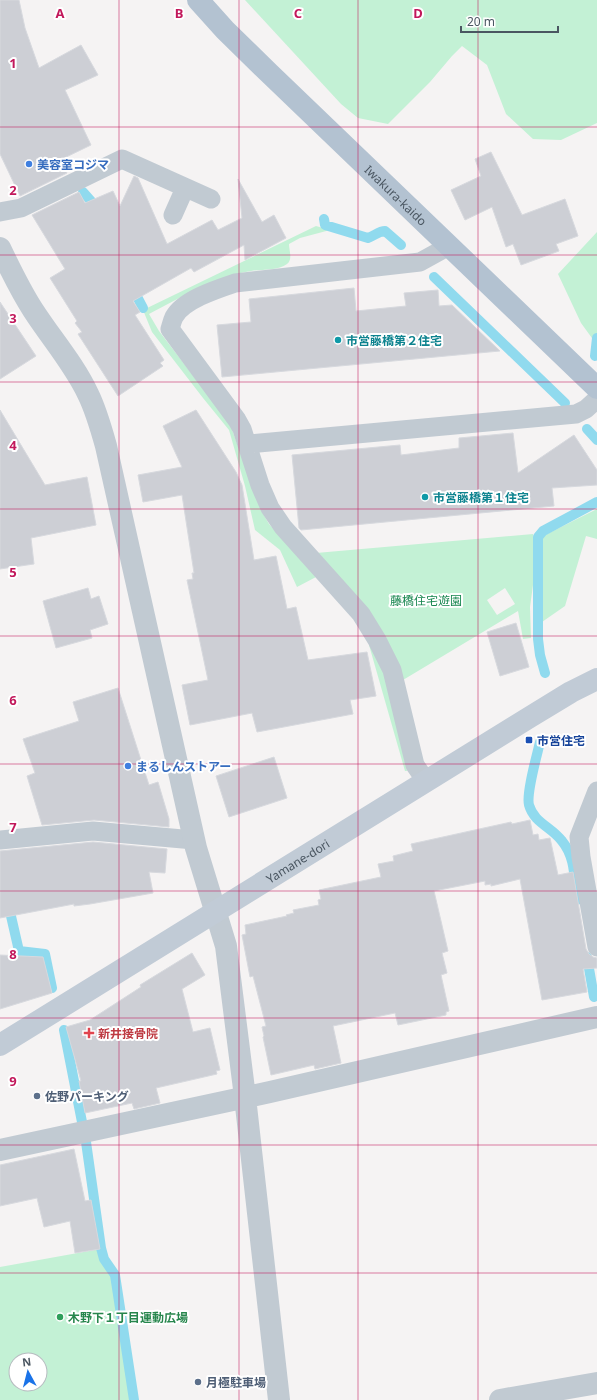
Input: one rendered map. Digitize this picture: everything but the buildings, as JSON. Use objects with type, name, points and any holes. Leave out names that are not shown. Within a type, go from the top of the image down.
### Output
[{"type":"main road","name":"Iwakura-kaido","points":[[198,0],[225,30],[268,73],[597,388]]},
{"type":"street","points":[[0,248],[15,279],[33,309],[69,362],[88,394],[98,418],[194,840],[226,946],[245,1097],[279,1400]]},
{"type":"street","name":"Yamane-dori","points":[[0,1045],[571,692],[597,679]]},
{"type":"street","points":[[0,1150],[245,1097],[597,1017]]},
{"type":"street","points":[[500,1400],[597,1383]]},
{"type":"lane","points":[[0,212],[21,208],[122,159],[211,199]]},
{"type":"lane","points":[[173,215],[185,188]]},
{"type":"lane","points":[[426,781],[415,765],[392,670],[377,640],[361,614],[282,526],[270,508],[260,485],[248,444],[237,420],[170,329],[174,317],[185,305],[213,290],[235,283],[420,262],[449,246]]},
{"type":"lane","points":[[248,444],[576,414],[586,409],[597,399]]},
{"type":"lane","points":[[597,791],[579,837],[581,857],[597,947]]},
{"type":"lane","points":[[0,840],[93,831],[194,840]]},
{"type":"green space","points":[[245,0],[597,0],[597,123],[561,140],[533,139],[506,114],[487,65],[462,46],[430,82],[388,124],[358,118],[341,104]]},
{"type":"green space","points":[[316,226],[330,230],[300,238],[289,244],[290,260],[287,264],[275,269],[251,271],[224,278],[198,288],[149,314],[159,331],[230,424],[261,510],[269,524],[316,577],[297,587],[280,550],[255,530],[245,486],[229,430],[152,332],[143,310]]},
{"type":"green space","points":[[597,232],[597,345],[581,323],[558,274]]},
{"type":"green space","points":[[597,509],[597,539],[586,536],[565,606],[542,622],[543,536]]},
{"type":"green space","name":"藤橋住宅遊園","points":[[533,534],[533,585],[530,607],[531,638],[523,639],[518,611],[403,680],[316,553]],"holes":[[[505,588],[515,604],[497,615],[487,600]]]},
{"type":"green space","points":[[370,644],[385,674],[407,771],[405,771],[369,645]]},
{"type":"green space","name":"木野下１丁目運動広場","points":[[100,1249],[103,1259],[113,1275],[132,1400],[0,1400],[0,1267]]},
{"type":"waterway","points":[[83,192],[99,210]]},
{"type":"waterway","points":[[324,219],[325,225],[368,238],[385,231],[401,245]]},
{"type":"waterway","points":[[434,277],[565,403]]},
{"type":"waterway","points":[[132,287],[143,308]]},
{"type":"waterway","points":[[595,356],[597,338]]},
{"type":"waterway","points":[[587,429],[597,440]]},
{"type":"waterway","points":[[545,673],[540,655],[538,639],[538,537],[543,531],[597,502]]},
{"type":"waterway","points":[[540,742],[530,784],[528,800],[529,805],[531,811],[539,821],[558,836],[567,848],[574,869],[577,900]]},
{"type":"waterway","points":[[8,903],[19,951],[45,954],[52,988]]},
{"type":"waterway","points":[[587,957],[594,997]]},
{"type":"waterway","points":[[64,1030],[82,1122]]},
{"type":"waterway","points":[[86,1142],[101,1248],[104,1259],[115,1275],[134,1400]]},
{"type":"place","name":"美容室コジマ","points":[[29,164]]},
{"type":"place","name":"市営藤橋第２住宅","points":[[338,340]]},
{"type":"place","name":"市営藤橋第１住宅","points":[[425,497]]},
{"type":"place","name":"市営住宅","points":[[529,740]]},
{"type":"place","name":"まるしんストアー","points":[[128,766]]},
{"type":"place","name":"新井接骨院","points":[[89,1033]]},
{"type":"place","name":"佐野パーキング","points":[[37,1096]]},
{"type":"place","name":"木野下１丁目運動広場","points":[[60,1317]]},
{"type":"place","name":"月極駐車場","points":[[198,1382]]}]
